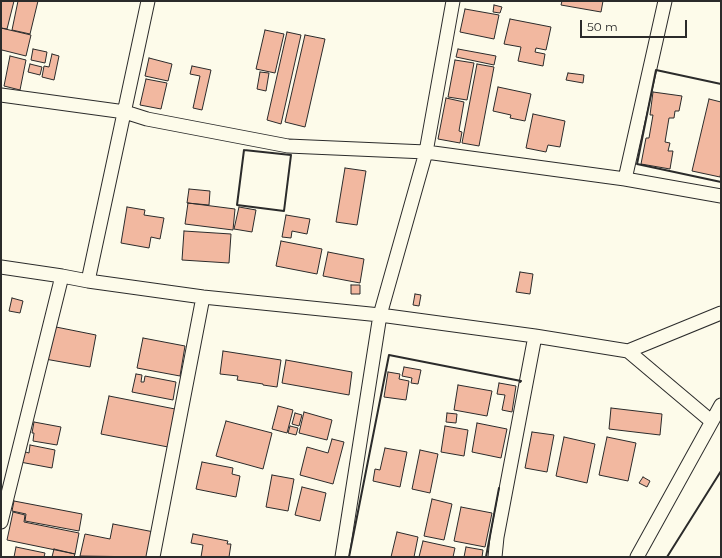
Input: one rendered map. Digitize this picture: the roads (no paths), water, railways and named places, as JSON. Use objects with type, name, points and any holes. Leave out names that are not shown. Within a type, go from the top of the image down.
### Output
[{"type":"street","points":[[88,281],[148,1]]},
{"type":"street","points":[[342,557],[380,315],[426,152],[453,1]]},
{"type":"street","points":[[625,179],[665,1]]},
{"type":"street","points":[[1,95],[125,112],[147,119],[288,146],[426,152],[625,179],[721,196]]},
{"type":"street","points":[[1,267],[203,297],[380,315],[535,336],[628,351],[711,421]]},
{"type":"street","points":[[1,522],[62,276]]},
{"type":"street","points":[[152,557],[203,297]]},
{"type":"street","points":[[628,351],[721,312]]},
{"type":"street","points":[[494,557],[535,336]]},
{"type":"street","points":[[637,557],[721,405]]}]
